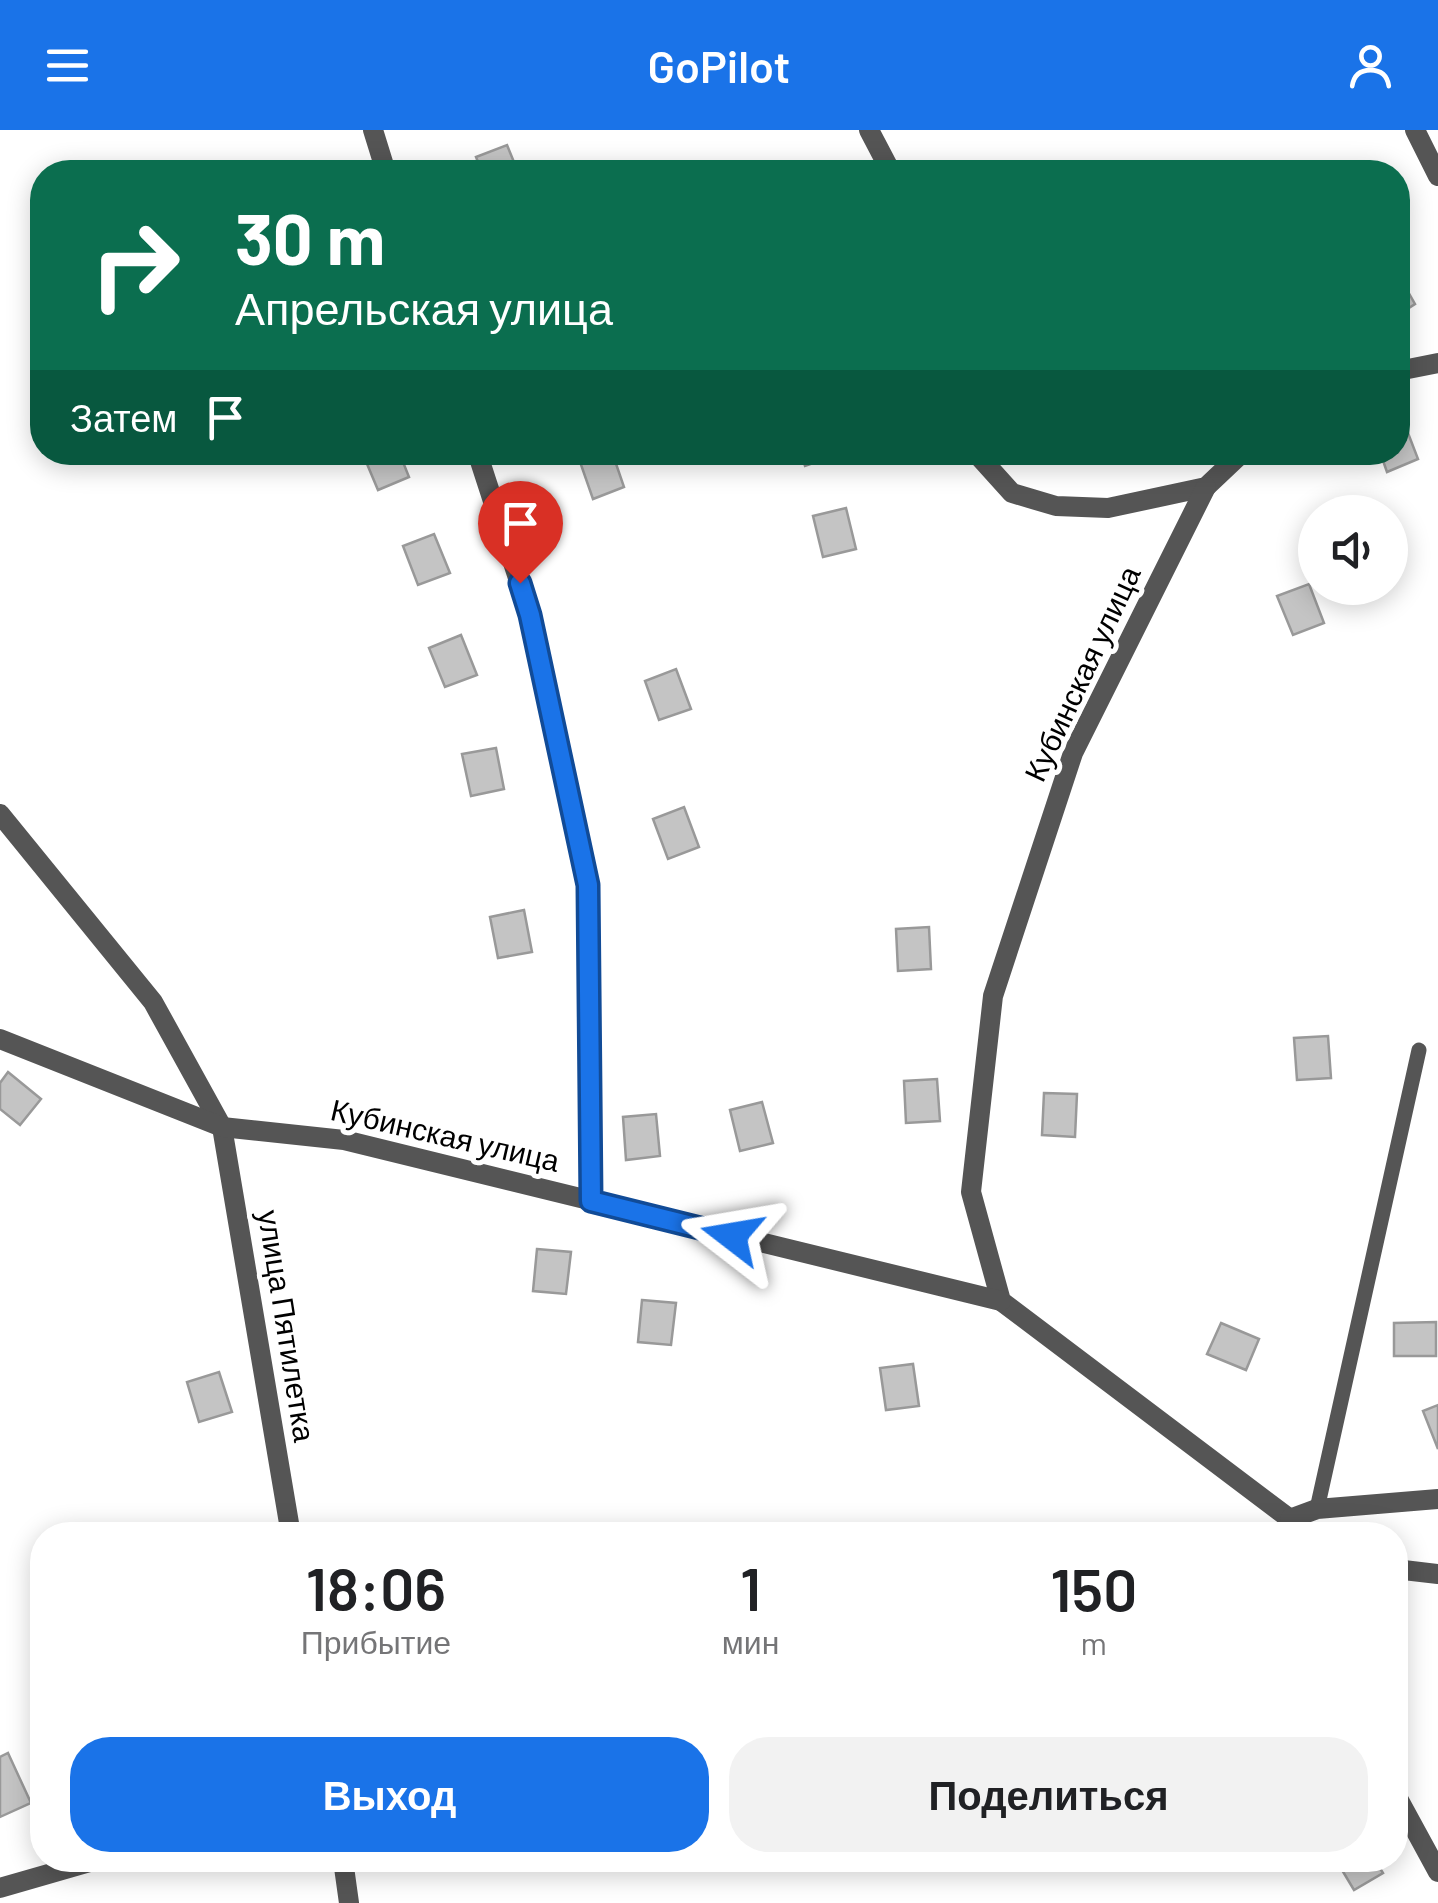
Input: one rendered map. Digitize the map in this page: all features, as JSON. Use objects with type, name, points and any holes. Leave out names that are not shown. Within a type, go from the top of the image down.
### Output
[{"type":"street","points":[[373,130],[382,160]]},
{"type":"street","points":[[869,130],[885,160]]},
{"type":"street","points":[[1416,130],[1438,176]]},
{"type":"street","points":[[1410,369],[1438,363]]},
{"type":"street","points":[[482,465],[530,615],[588,885],[591,1201]]},
{"type":"street","points":[[987,465],[1012,493],[1056,506],[1108,508],[1206,486],[1229,465]]},
{"type":"street","name":"Кубинская улица","points":[[1001,1301],[971,1192],[993,996],[1072,754],[1206,486]]},
{"type":"street","name":"улица Пятилетка","points":[[0,814],[154,1002],[222,1127],[288,1522]]},
{"type":"street","name":"Кубинская улица","points":[[0,1039],[222,1127],[344,1140],[1001,1301],[1286,1522]]},
{"type":"street","points":[[1299,1522],[1316,1509],[1438,1499]]},
{"type":"street","points":[[1408,1571],[1438,1574]]},
{"type":"street","points":[[1408,1817],[1438,1872]]},
{"type":"street","points":[[0,1888],[55,1872]]},
{"type":"street","points":[[345,1872],[349,1903]]},
{"type":"lane","points":[[1316,1509],[1420,1050]]},
{"type":"building","points":[[507,145],[513,160],[477,160],[476,157]]},
{"type":"building","points":[[1410,438],[1418,459],[1410,462]]},
{"type":"building","points":[[367,465],[404,465],[409,477],[378,490]]},
{"type":"building","points":[[581,465],[616,465],[624,487],[593,499]]},
{"type":"building","points":[[1385,465],[1404,465],[1387,472]]},
{"type":"building","points":[[846,508],[856,549],[823,557],[813,516]]},
{"type":"building","points":[[434,534],[450,573],[418,585],[403,546]]},
{"type":"building","points":[[1298,588],[1298,605],[1317,605],[1324,623],[1293,635],[1277,596]]},
{"type":"building","points":[[461,635],[477,675],[445,687],[429,648]]},
{"type":"building","points":[[676,669],[691,709],[659,720],[645,681]]},
{"type":"building","points":[[496,748],[504,789],[471,796],[462,754]]},
{"type":"building","points":[[684,807],[699,847],[668,859],[653,819]]},
{"type":"building","points":[[524,910],[532,952],[498,958],[490,917]]},
{"type":"building","points":[[929,927],[931,969],[898,971],[896,929]]},
{"type":"building","points":[[1328,1036],[1331,1078],[1297,1080],[1294,1038]]},
{"type":"building","points":[[8,1072],[41,1099],[20,1125],[0,1109],[0,1083]]},
{"type":"building","points":[[937,1079],[940,1121],[906,1123],[904,1081]]},
{"type":"building","points":[[1044,1093],[1077,1094],[1075,1137],[1042,1135]]},
{"type":"building","points":[[762,1102],[773,1143],[740,1151],[730,1110]]},
{"type":"building","points":[[656,1114],[660,1156],[626,1160],[623,1117]]},
{"type":"building","points":[[537,1249],[571,1252],[566,1294],[533,1291]]},
{"type":"building","points":[[642,1300],[676,1303],[671,1345],[638,1342]]},
{"type":"building","points":[[1436,1322],[1436,1356],[1394,1356],[1394,1323]]},
{"type":"building","points":[[1221,1323],[1259,1339],[1246,1370],[1207,1354]]},
{"type":"building","points":[[913,1364],[919,1406],[886,1410],[880,1368]]},
{"type":"building","points":[[219,1372],[232,1412],[199,1422],[187,1382]]},
{"type":"building","points":[[1438,1405],[1438,1449],[1423,1411]]},
{"type":"building","points":[[8,1753],[30,1803],[0,1817],[0,1757]]},
{"type":"building","points":[[1343,1872],[1383,1873],[1354,1890]]},
{"type":"route","points":[[520,583],[588,885],[591,1201],[732,1236]]}]
